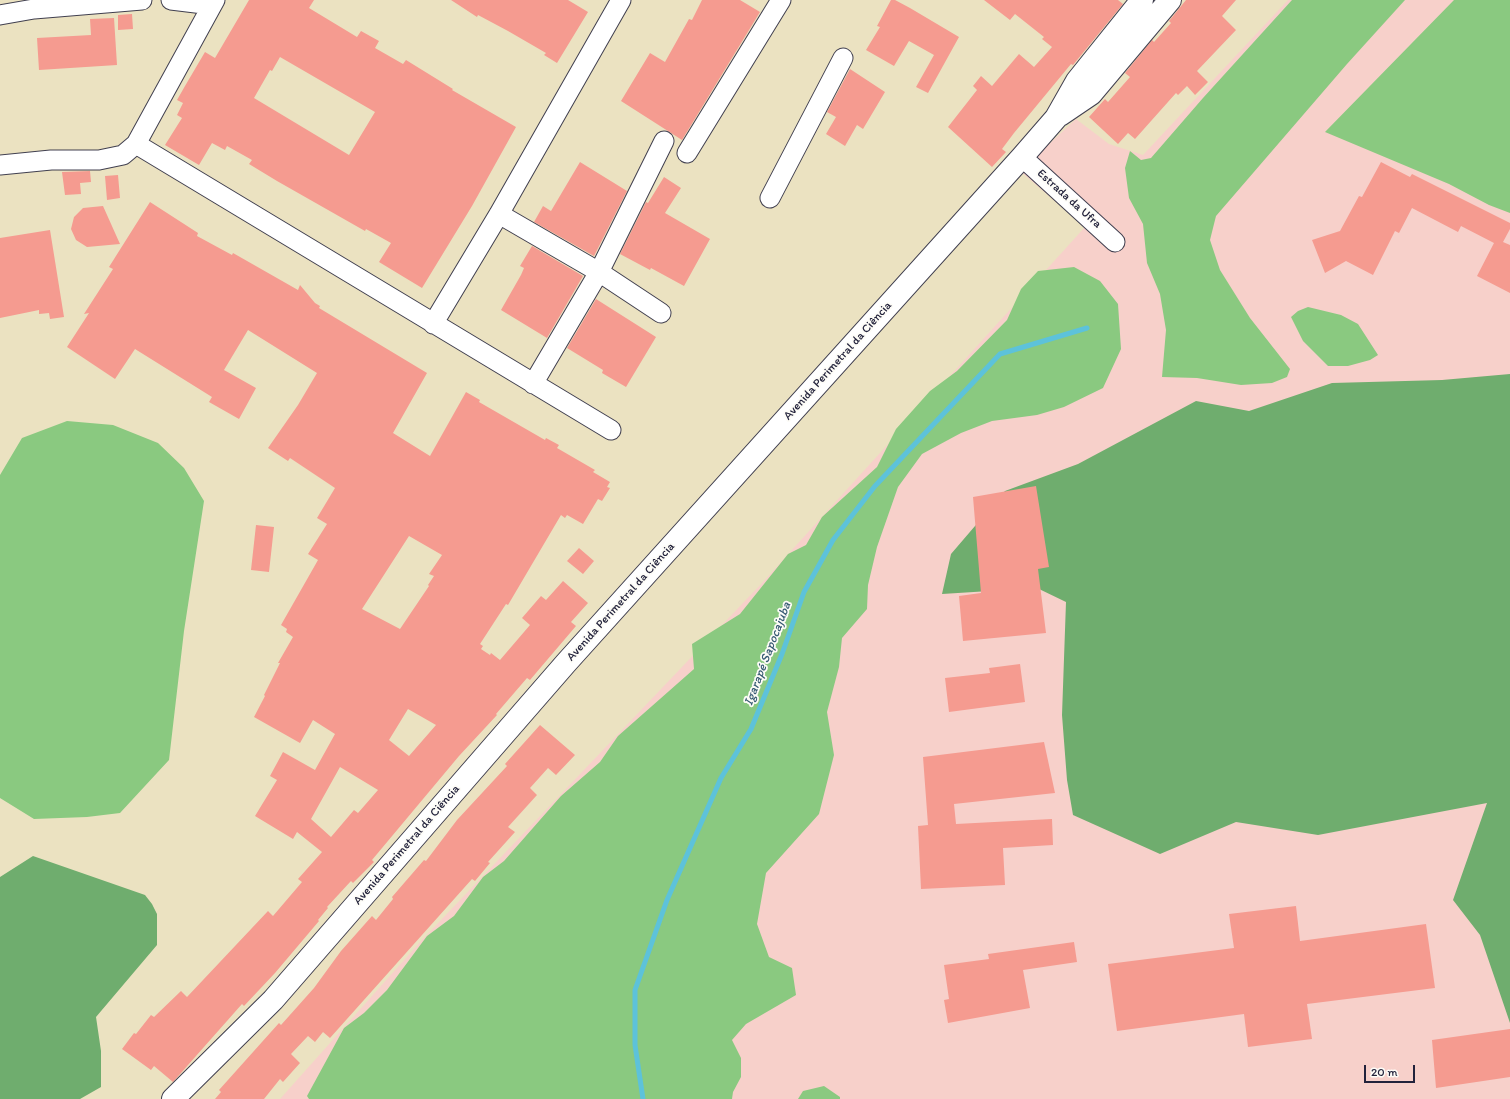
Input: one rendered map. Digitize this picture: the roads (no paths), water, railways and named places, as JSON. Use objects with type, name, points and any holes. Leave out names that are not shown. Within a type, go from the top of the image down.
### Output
[{"type":"main road","name":"Avenida Perimetral da Ciência","points":[[1056,118],[1092,94],[1170,0]]},
{"type":"main road","name":"Avenida Perimetral da Ciência","points":[[168,1099],[180,1092],[273,1000],[566,662],[1022,157],[1056,118],[1077,81],[1137,2]]},
{"type":"street","points":[[0,14],[78,3],[142,0]]},
{"type":"street","points":[[0,165],[51,160],[99,160],[123,155],[136,144],[214,3],[171,0]]},
{"type":"street","points":[[434,324],[499,214],[621,0]]},
{"type":"street","points":[[687,153],[781,0]]},
{"type":"street","points":[[770,198],[844,58]]},
{"type":"street","points":[[533,384],[599,272],[664,141]]},
{"type":"street","points":[[136,144],[611,430]]},
{"type":"street","name":"Estrada da Ufra","points":[[1022,157],[1115,242]]},
{"type":"street","points":[[499,214],[599,272],[661,312]]},
{"type":"waterway","name":"Igarapé Sapocajuba","points":[[643,1099],[635,1045],[635,990],[667,900],[721,778],[751,729],[782,654],[804,592],[833,540],[875,486],[1000,354],[1087,328]]}]
